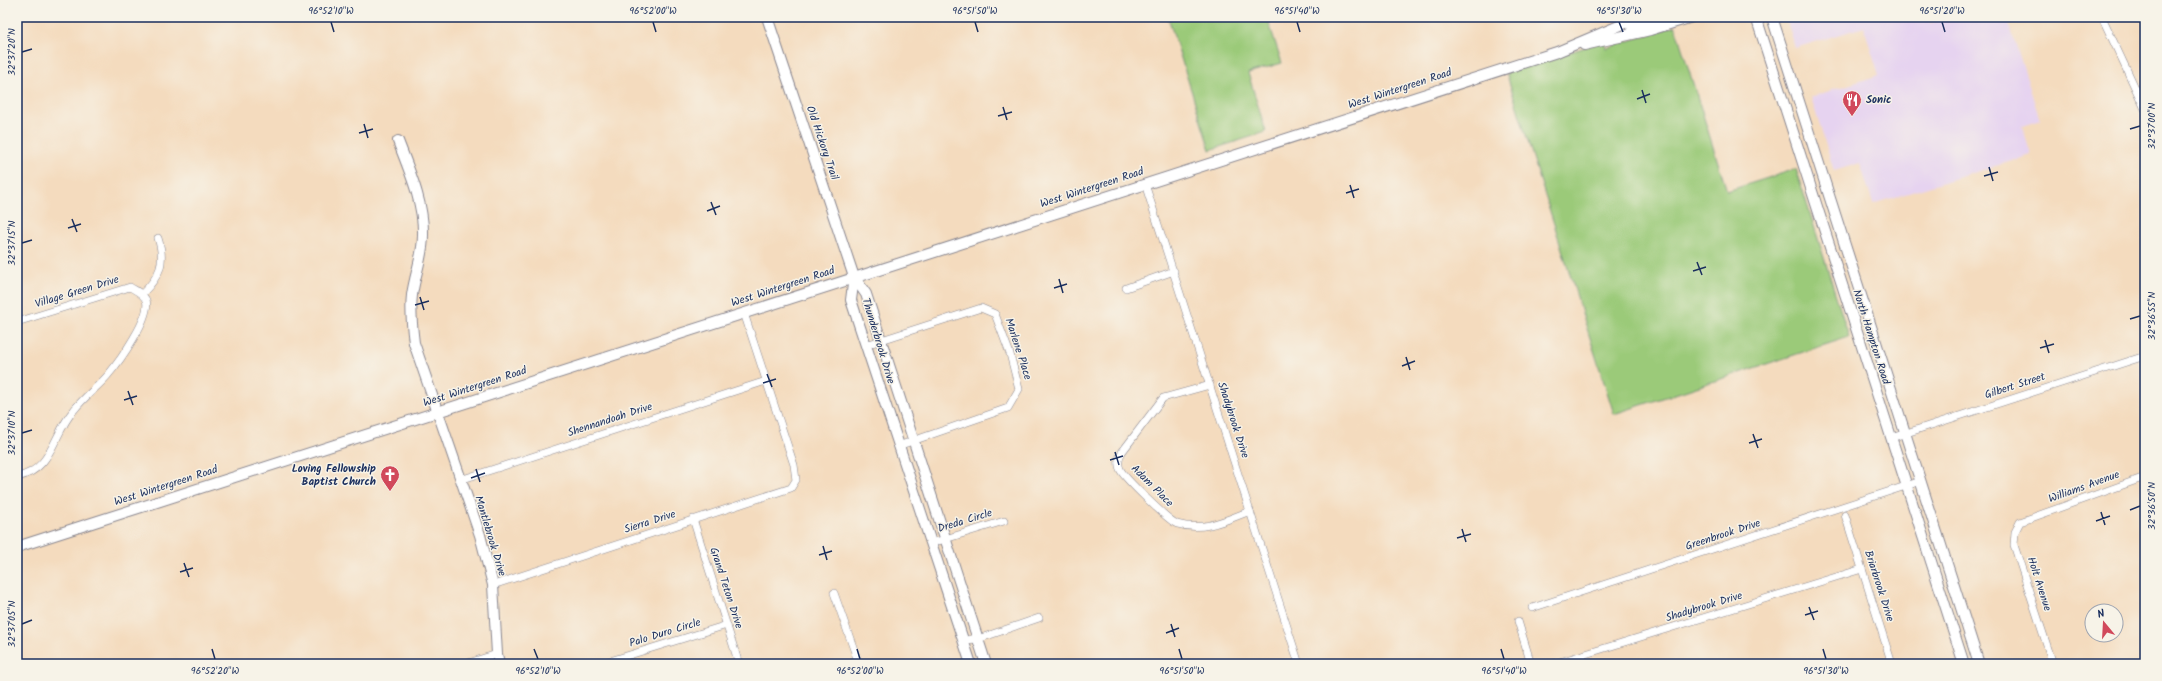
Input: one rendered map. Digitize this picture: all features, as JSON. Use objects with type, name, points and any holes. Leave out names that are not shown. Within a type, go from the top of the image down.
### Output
[{"type":"main road","name":"Old Hickory Trail","points":[[767,17],[854,277]]},
{"type":"main road","name":"West Wintergreen Road","points":[[1557,52],[1640,17]]},
{"type":"main road","points":[[1587,45],[1661,17]]},
{"type":"main road","name":"West Wintergreen Road","points":[[17,547],[744,312],[1557,52],[1650,30],[1692,17]]},
{"type":"main road","name":"North Hampton Road","points":[[1756,17],[1964,664]]},
{"type":"main road","name":"North Hampton Road","points":[[1772,17],[1979,664]]},
{"type":"main road","name":"Mantlebrook Drive","points":[[398,141],[421,212],[424,234],[422,256],[412,293],[410,310],[414,343],[480,535],[493,585],[498,659]]},
{"type":"main road","points":[[1805,170],[1820,165]]},
{"type":"main road","name":"Thunderbrook Drive","points":[[854,277],[866,294],[986,664]]},
{"type":"main road","name":"Thunderbrook Drive","points":[[854,277],[851,300],[971,664]]},
{"type":"street","points":[[2102,17],[2145,108]]},
{"type":"street","name":"Shadybrook Drive","points":[[1146,184],[1299,664]]},
{"type":"street","points":[[17,477],[27,475],[37,469],[73,411],[108,375],[124,353],[146,313],[147,301],[142,294],[156,280],[160,266],[161,248],[158,238]]},
{"type":"street","points":[[1126,288],[1174,271]]},
{"type":"street","name":"Village Green Drive","points":[[17,322],[122,289],[130,288],[142,294]]},
{"type":"street","name":"Marlene Place","points":[[866,344],[981,308],[995,314],[1010,354],[1019,390],[1008,408],[898,446]]},
{"type":"street","points":[[744,312],[766,381]]},
{"type":"street","name":"Gilbert Street","points":[[1891,438],[2145,356]]},
{"type":"street","name":"Sierra Drive","points":[[493,585],[791,488],[796,480],[794,465],[766,381]]},
{"type":"street","name":"Shennandoah Drive","points":[[460,480],[766,381]]},
{"type":"street","name":"Adam Place","points":[[1210,385],[1163,398],[1122,452],[1118,459],[1120,469],[1129,481],[1176,524],[1209,526],[1250,511]]},
{"type":"street","name":"Williams Avenue","points":[[2030,518],[2145,478]]},
{"type":"street","name":"Greenbrook Drive","points":[[1532,608],[1907,487],[1921,481]]},
{"type":"street","name":"Briarbrook Drive","points":[[1845,515],[1892,664]]},
{"type":"street","name":"Holt Avenue","points":[[2030,518],[2020,522],[2014,532],[2014,545],[2053,664]]},
{"type":"street","name":"Grand Teton Drive","points":[[693,520],[739,664]]},
{"type":"street","name":"Dreda Circle","points":[[932,543],[1004,520]]},
{"type":"street","name":"Shadybrook Drive","points":[[1553,664],[1862,569]]},
{"type":"street","points":[[834,593],[859,664]]},
{"type":"street","points":[[963,640],[978,639],[1039,618]]},
{"type":"street","points":[[1518,622],[1531,664]]},
{"type":"street","name":"Palo Duro Circle","points":[[610,661],[727,625]]},
{"type":"street","points":[[465,664],[498,659]]},
{"type":"shaded area","points":[[1786,17],[1928,17],[1930,23],[1951,17],[2007,17],[2040,120],[2022,126],[2031,155],[1873,204],[1860,163],[1834,171],[1811,97],[1879,75],[1864,27],[1795,48]]},
{"type":"green space","points":[[1168,17],[1267,17],[1282,63],[1248,73],[1266,132],[1210,150]]},
{"type":"green space","points":[[1675,26],[1727,191],[1796,169],[1849,337],[1614,414],[1506,72],[1605,41],[1607,48]]},
{"type":"place","name":"Sonic","points":[[1852,117]]},
{"type":"place","name":"Loving Fellowship Baptist Church","points":[[390,492]]}]
